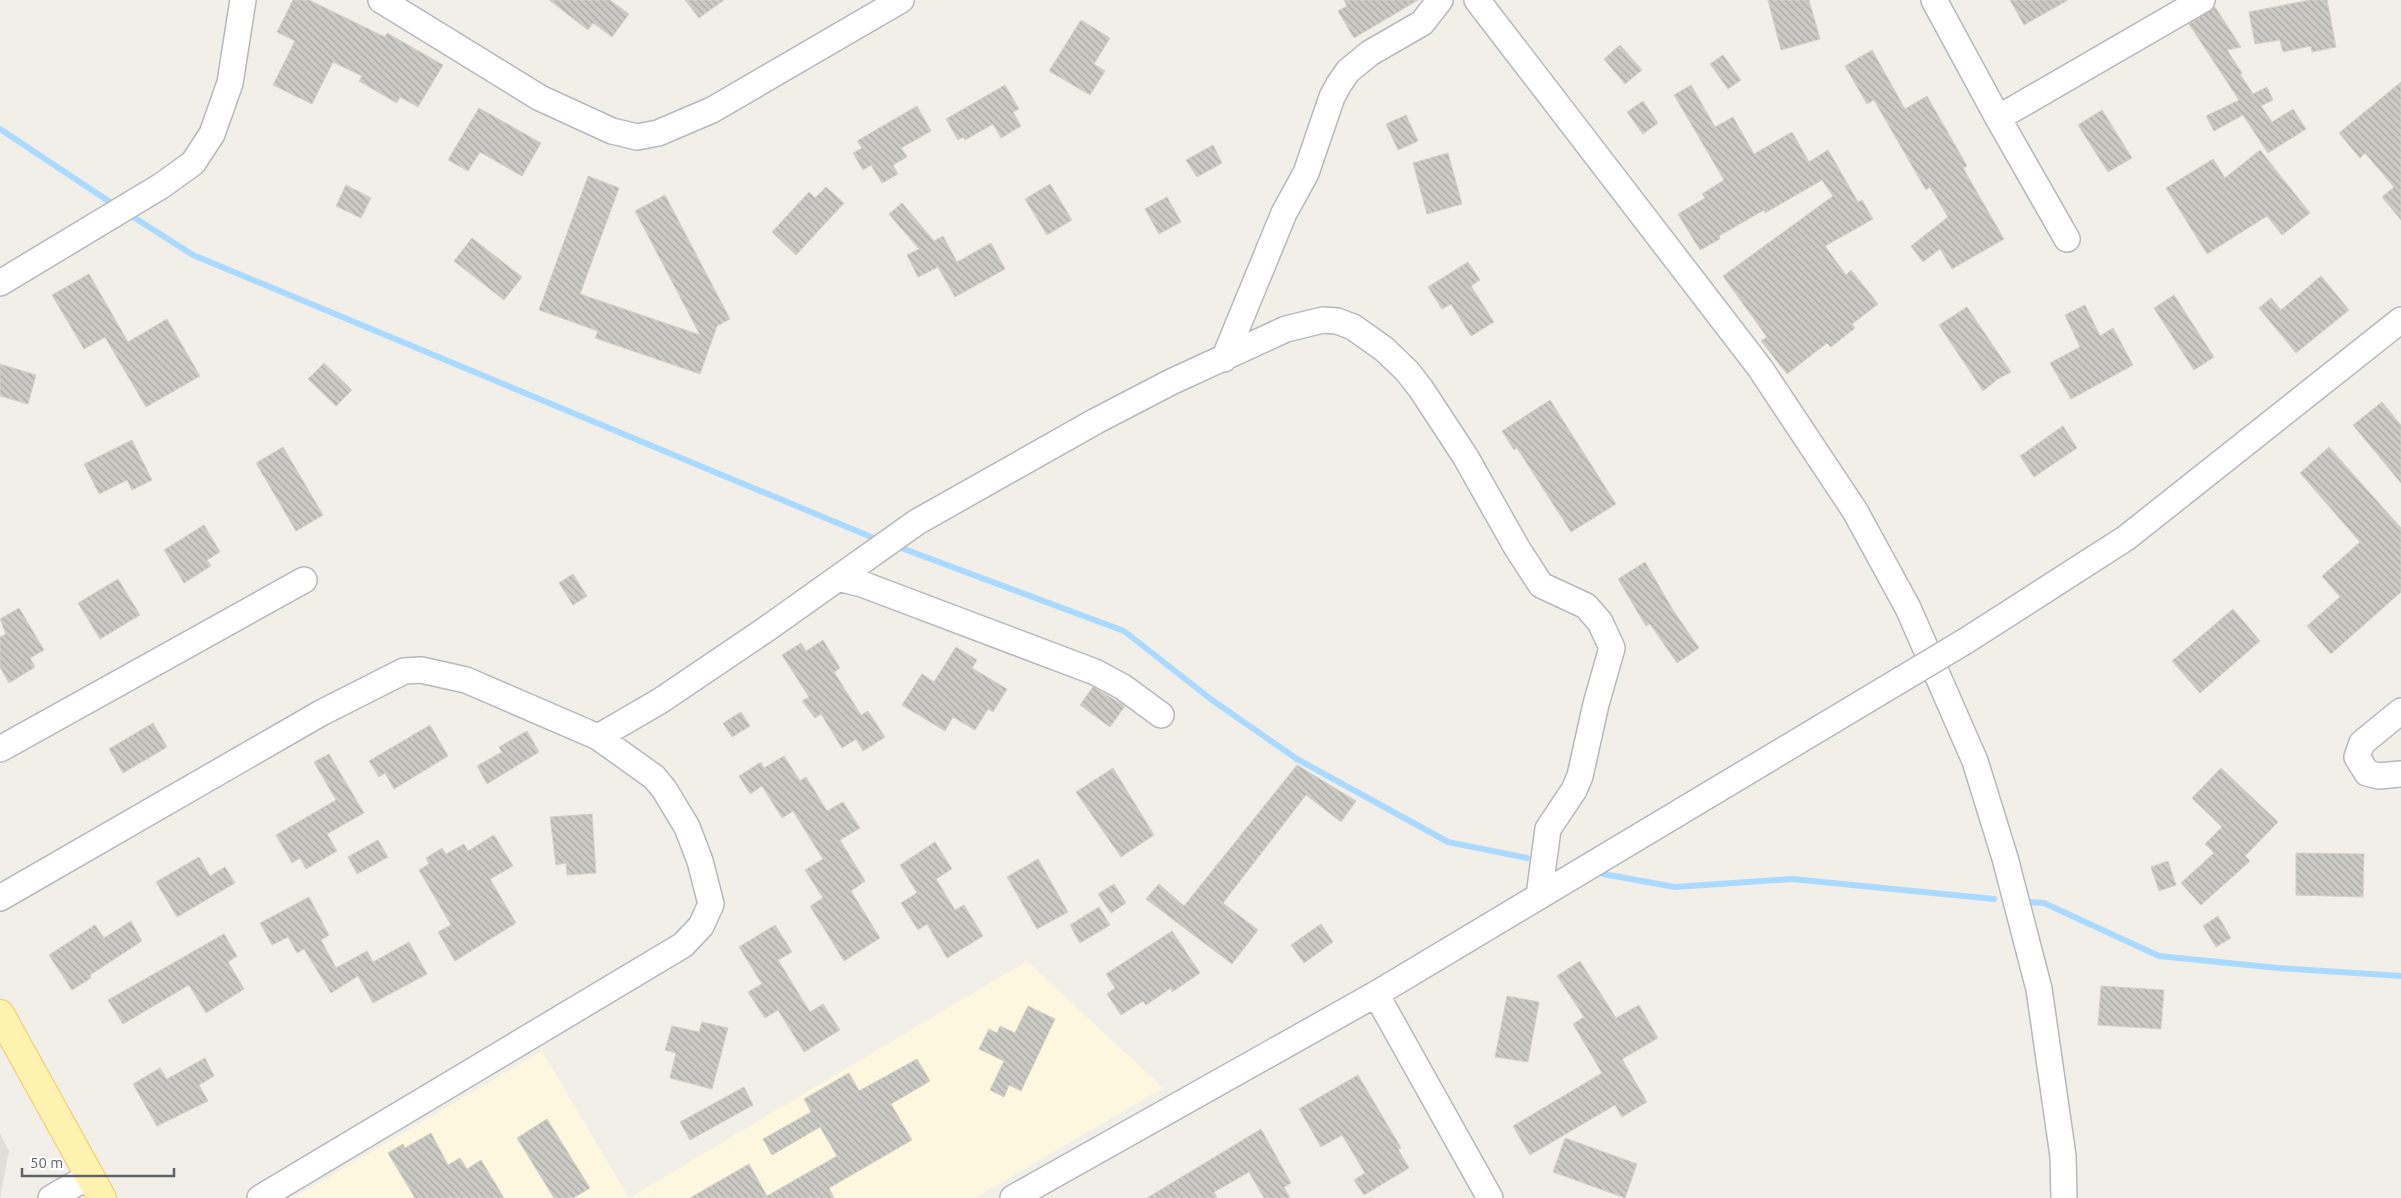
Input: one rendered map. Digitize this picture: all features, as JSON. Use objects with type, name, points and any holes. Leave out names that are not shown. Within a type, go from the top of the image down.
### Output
[{"type":"main road","points":[[0,1014],[96,1187]]},
{"type":"street","points":[[0,283],[124,209],[193,162],[212,134],[230,83],[243,0]]},
{"type":"street","points":[[381,0],[540,98],[612,131],[637,137],[658,133],[712,110],[901,0]]},
{"type":"street","points":[[1224,359],[1284,213],[1306,173],[1332,97],[1339,84],[1348,71],[1370,53],[1422,23],[1440,0]]},
{"type":"street","points":[[1477,0],[1760,368],[1855,512],[1908,608],[1975,762],[2007,867],[2039,989],[2063,1156],[2064,1198]]},
{"type":"street","points":[[1934,0],[2067,239]]},
{"type":"street","points":[[1998,118],[2202,0]]},
{"type":"street","points":[[598,737],[660,701],[917,522],[1104,417],[1171,382],[1224,359],[1250,344],[1286,329],[1323,320],[1337,321],[1353,327],[1368,336],[1384,349],[1421,389],[1465,456],[1516,548],[1541,585],[1586,606],[1600,622],[1612,648],[1596,704],[1580,776],[1574,790],[1556,814],[1548,829],[1539,896]]},
{"type":"street","points":[[1013,1198],[1376,994],[1964,642],[2126,538],[2401,320]]},
{"type":"street","points":[[838,578],[862,584],[1095,672],[1123,687],[1161,714]]},
{"type":"street","points":[[0,749],[304,580]]},
{"type":"street","points":[[0,898],[321,714],[404,671],[421,670],[466,680],[598,737],[654,777],[664,788],[687,828],[700,861],[711,904],[701,926],[683,945],[646,969],[260,1198]]},
{"type":"street","points":[[2401,710],[2362,743],[2357,757],[2366,772],[2379,776],[2401,774]]},
{"type":"street","points":[[1376,994],[1490,1198]]},
{"type":"street","points":[[51,1198],[96,1187]]},
{"type":"shaded area","points":[[1027,961],[1163,1088],[975,1198],[629,1198]]},
{"type":"shaded area","points":[[542,1051],[629,1198],[294,1198]]},
{"type":"shaded area","points":[[0,1134],[9,1151],[0,1198]]},
{"type":"building","points":[[293,0],[309,0],[385,37],[387,33],[443,65],[418,107],[400,97],[397,103],[359,81],[362,76],[333,62],[312,104],[273,85],[295,41],[277,32]]},
{"type":"building","points":[[549,0],[610,0],[629,14],[612,37],[593,23],[588,30]]},
{"type":"building","points":[[685,0],[724,0],[699,18]]},
{"type":"building","points":[[1344,0],[1418,0],[1354,38],[1338,11],[1347,6]]},
{"type":"building","points":[[1768,0],[1809,0],[1820,39],[1781,50]]},
{"type":"building","points":[[2010,0],[2068,0],[2024,25]]},
{"type":"building","points":[[2310,0],[2327,0],[2336,47],[2312,52],[2311,46],[2283,52],[2280,40],[2255,44],[2249,12]]},
{"type":"building","points":[[2215,7],[2241,47],[2227,50],[2253,94],[2267,87],[2273,100],[2261,106],[2272,122],[2293,109],[2306,129],[2268,153],[2243,115],[2214,131],[2206,116],[2239,100],[2189,24]]},
{"type":"building","points":[[1081,20],[1110,38],[1094,64],[1105,71],[1090,95],[1049,71]]},
{"type":"building","points":[[1620,45],[1642,70],[1625,84],[1604,59]]},
{"type":"building","points":[[1872,50],[1905,109],[1927,96],[1967,166],[1963,168],[2004,239],[1952,269],[1940,249],[1923,262],[1911,246],[1948,217],[1930,187],[1926,190],[1874,100],[1867,104],[1845,66]]},
{"type":"building","points":[[1723,55],[1741,80],[1728,89],[1710,64]]},
{"type":"building","points":[[2401,82],[2401,220],[2382,197],[2394,187],[2365,153],[2360,158],[2339,133]]},
{"type":"building","points":[[1005,85],[1019,109],[1013,112],[1021,126],[1001,138],[993,124],[965,140],[963,137],[958,140],[946,119]]},
{"type":"building","points":[[1691,85],[1715,127],[1733,117],[1754,154],[1792,132],[1809,162],[1828,150],[1858,202],[1862,200],[1873,219],[1825,246],[1846,275],[1851,270],[1878,304],[1852,324],[1855,328],[1831,347],[1827,343],[1787,374],[1761,341],[1767,337],[1723,276],[1833,196],[1822,180],[1765,213],[1764,210],[1719,236],[1720,239],[1700,250],[1678,214],[1705,198],[1702,194],[1724,180],[1674,95]]},
{"type":"building","points":[[1643,101],[1658,123],[1643,134],[1627,112]]},
{"type":"building","points":[[917,106],[931,131],[901,148],[907,157],[893,165],[898,174],[882,183],[871,165],[863,170],[853,153],[862,148],[857,141]]},
{"type":"building","points":[[479,108],[541,143],[522,176],[480,152],[468,171],[448,160]]},
{"type":"building","points":[[2102,110],[2132,158],[2108,172],[2078,125]]},
{"type":"building","points":[[1406,115],[1418,141],[1398,150],[1386,124]]},
{"type":"building","points":[[1213,145],[1222,163],[1197,177],[1186,160]]},
{"type":"building","points":[[2260,150],[2310,213],[2282,235],[2267,216],[2207,254],[2166,188],[2213,159],[2225,178]]},
{"type":"building","points":[[1448,153],[1462,204],[1427,214],[1413,163]]},
{"type":"building","points":[[588,176],[619,188],[580,294],[700,335],[635,211],[665,195],[730,319],[717,326],[700,374],[595,338],[598,331],[539,310]]},
{"type":"building","points":[[1050,184],[1072,220],[1047,235],[1025,199]]},
{"type":"building","points":[[346,185],[371,198],[361,218],[336,206]]},
{"type":"building","points":[[826,187],[844,203],[796,255],[772,232],[809,192],[815,198]]},
{"type":"building","points":[[1167,197],[1181,222],[1159,234],[1145,209]]},
{"type":"building","points":[[902,203],[934,241],[943,236],[957,262],[991,243],[1005,269],[955,297],[938,267],[918,277],[907,255],[919,249],[889,214]]},
{"type":"building","points":[[472,238],[522,277],[504,300],[454,261]]},
{"type":"building","points":[[1468,262],[1480,280],[1471,286],[1494,322],[1471,336],[1451,304],[1442,309],[1428,287]]},
{"type":"building","points":[[89,274],[128,342],[167,319],[200,376],[146,407],[105,337],[84,349],[52,295]]},
{"type":"building","points":[[2321,276],[2349,310],[2296,353],[2259,308],[2271,298],[2281,310]]},
{"type":"building","points":[[2174,295],[2214,357],[2194,370],[2154,308]]},
{"type":"building","points":[[2085,305],[2100,336],[2113,328],[2133,365],[2071,399],[2050,363],[2080,347],[2065,315]]},
{"type":"building","points":[[1967,307],[2011,372],[1998,379],[1983,391],[1939,325]]},
{"type":"building","points":[[324,363],[352,390],[336,406],[308,379]]},
{"type":"building","points":[[0,364],[36,375],[28,404],[0,396]]},
{"type":"building","points":[[1550,400],[1616,504],[1571,532],[1517,448],[1514,450],[1502,431]]},
{"type":"building","points":[[2382,402],[2401,425],[2401,483],[2353,425]]},
{"type":"building","points":[[2063,426],[2077,448],[2034,477],[2020,456]]},
{"type":"building","points":[[132,440],[152,480],[132,490],[127,480],[99,494],[84,464]]},
{"type":"building","points":[[283,447],[323,515],[296,531],[256,463]]},
{"type":"building","points":[[2329,447],[2401,528],[2401,592],[2331,654],[2307,626],[2340,597],[2322,576],[2360,542],[2300,473]]},
{"type":"building","points":[[204,525],[220,552],[207,560],[211,566],[184,583],[164,550]]},
{"type":"building","points":[[1645,562],[1673,610],[1699,648],[1677,663],[1650,624],[1646,626],[1618,579]]},
{"type":"building","points":[[573,574],[587,596],[573,605],[559,583]]},
{"type":"building","points":[[118,579],[140,615],[100,639],[78,603]]},
{"type":"building","points":[[19,608],[44,650],[30,658],[35,667],[9,683],[0,667],[0,637],[6,634],[0,619]]},
{"type":"building","points":[[2233,609],[2260,641],[2200,693],[2172,661]]},
{"type":"building","points":[[823,640],[840,668],[834,672],[861,715],[868,711],[885,737],[863,751],[856,739],[842,748],[821,714],[815,718],[802,701],[809,697],[782,655],[801,643],[806,651]]},
{"type":"building","points":[[956,647],[977,660],[972,668],[1007,689],[993,712],[988,709],[975,730],[953,717],[945,731],[902,705],[922,674],[934,682]]},
{"type":"building","points":[[1093,687],[1125,706],[1110,727],[1080,705]]},
{"type":"building","points":[[741,712],[750,726],[732,737],[723,723]]},
{"type":"building","points":[[153,723],[167,747],[123,773],[109,749]]},
{"type":"building","points":[[430,725],[448,756],[394,789],[385,773],[379,777],[369,761]]},
{"type":"building","points":[[527,731],[539,752],[487,784],[477,766],[502,752],[499,747]]},
{"type":"building","points":[[329,754],[364,813],[327,834],[337,851],[306,869],[300,858],[292,863],[276,835],[336,800],[314,762]]},
{"type":"building","points":[[784,756],[800,781],[806,777],[827,811],[843,802],[860,828],[840,840],[865,881],[851,891],[880,938],[844,961],[810,906],[823,898],[805,870],[823,859],[793,811],[782,818],[762,786],[750,794],[739,776],[761,762],[764,768]]},
{"type":"building","points":[[1297,765],[1356,801],[1341,822],[1306,795],[1223,903],[1258,930],[1232,964],[1146,899],[1159,884],[1184,906]]},
{"type":"building","points":[[1113,768],[1154,835],[1121,857],[1076,792]]},
{"type":"building","points":[[2221,768],[2278,822],[2245,856],[2250,861],[2201,905],[2181,883],[2214,853],[2205,844],[2222,827],[2192,798]]},
{"type":"building","points":[[592,814],[596,873],[567,875],[566,863],[556,865],[550,817]]},
{"type":"building","points":[[494,835],[513,866],[490,879],[516,923],[455,961],[438,932],[451,925],[419,870],[429,864],[426,858],[442,848],[446,854],[464,844],[468,851]]},
{"type":"building","points":[[378,840],[388,857],[357,874],[348,857]]},
{"type":"building","points":[[935,842],[952,869],[936,879],[955,910],[964,905],[983,936],[947,958],[927,924],[918,930],[901,903],[917,893],[900,865]]},
{"type":"building","points":[[2296,853],[2364,854],[2363,897],[2296,895]]},
{"type":"building","points":[[199,857],[210,876],[225,867],[235,883],[177,917],[156,882]]},
{"type":"building","points":[[1038,859],[1068,912],[1037,929],[1007,877]]},
{"type":"building","points":[[2168,861],[2176,885],[2159,891],[2151,867]]},
{"type":"building","points":[[1114,884],[1126,903],[1111,913],[1098,894]]},
{"type":"building","points":[[309,897],[329,935],[321,940],[336,968],[367,951],[373,962],[409,942],[427,974],[373,1003],[358,976],[331,993],[304,949],[297,953],[288,937],[272,945],[260,923]]},
{"type":"building","points":[[1099,907],[1110,925],[1080,943],[1070,925]]},
{"type":"building","points":[[2218,916],[2231,938],[2216,947],[2203,926]]},
{"type":"building","points":[[131,921],[142,941],[90,975],[91,978],[72,990],[49,955],[95,925],[104,938]]},
{"type":"building","points":[[1321,924],[1333,942],[1304,963],[1291,945]]},
{"type":"building","points":[[775,925],[792,952],[778,960],[810,1012],[823,1004],[840,1030],[804,1052],[778,1010],[765,1018],[748,992],[762,984],[739,947]]},
{"type":"building","points":[[1172,931],[1200,973],[1172,992],[1171,988],[1146,1005],[1143,1001],[1121,1015],[1107,994],[1115,988],[1106,974]]},
{"type":"building","points":[[224,934],[237,956],[228,962],[244,989],[206,1013],[189,985],[123,1024],[108,1000]]},
{"type":"building","points":[[1580,961],[1616,1018],[1639,1005],[1658,1038],[1622,1059],[1647,1102],[1622,1117],[1615,1105],[1530,1155],[1513,1126],[1602,1073],[1573,1024],[1584,1017],[1557,976]]},
{"type":"building","points":[[2101,986],[2164,990],[2161,1029],[2098,1025]]},
{"type":"building","points":[[1507,996],[1539,1002],[1528,1062],[1495,1057]]},
{"type":"building","points":[[1028,1006],[1055,1019],[1021,1091],[1009,1085],[1004,1097],[990,1090],[1004,1061],[979,1049],[989,1029],[997,1033],[1000,1026],[1015,1033]]},
{"type":"building","points":[[702,1022],[728,1028],[712,1089],[670,1078],[676,1053],[665,1050],[672,1026],[699,1032]]},
{"type":"building","points":[[205,1058],[214,1076],[199,1085],[208,1101],[157,1126],[133,1084],[160,1068],[167,1079]]},
{"type":"building","points":[[917,1059],[930,1081],[891,1104],[912,1140],[829,1188],[834,1198],[690,1198],[749,1164],[767,1196],[837,1156],[820,1127],[772,1155],[763,1139],[811,1112],[804,1099],[849,1073],[859,1091]]},
{"type":"building","points":[[1358,1075],[1401,1148],[1398,1149],[1409,1168],[1364,1195],[1354,1180],[1365,1173],[1342,1135],[1321,1147],[1299,1109]]},
{"type":"building","points":[[744,1087],[753,1105],[690,1140],[680,1122]]},
{"type":"building","points":[[547,1119],[590,1188],[573,1198],[554,1198],[517,1138]]},
{"type":"building","points":[[1261,1129],[1291,1183],[1284,1187],[1290,1198],[1264,1198],[1249,1172],[1214,1192],[1217,1198],[1147,1198]]},
{"type":"building","points":[[431,1133],[448,1165],[460,1158],[467,1169],[481,1160],[504,1198],[415,1198],[388,1153],[403,1144],[405,1148]]},
{"type":"building","points":[[1565,1138],[1637,1164],[1625,1198],[1553,1172]]},
{"type":"waterway","points":[[0,129],[116,206]]},
{"type":"waterway","points":[[127,213],[193,255],[876,539]]},
{"type":"waterway","points":[[904,549],[1124,631],[1212,700],[1297,759],[1448,842],[1527,858]]},
{"type":"waterway","points":[[1603,874],[1675,887],[1792,879],[1994,899]]},
{"type":"waterway","points":[[2030,902],[2044,903],[2159,956],[2278,968],[2401,976]]}]
